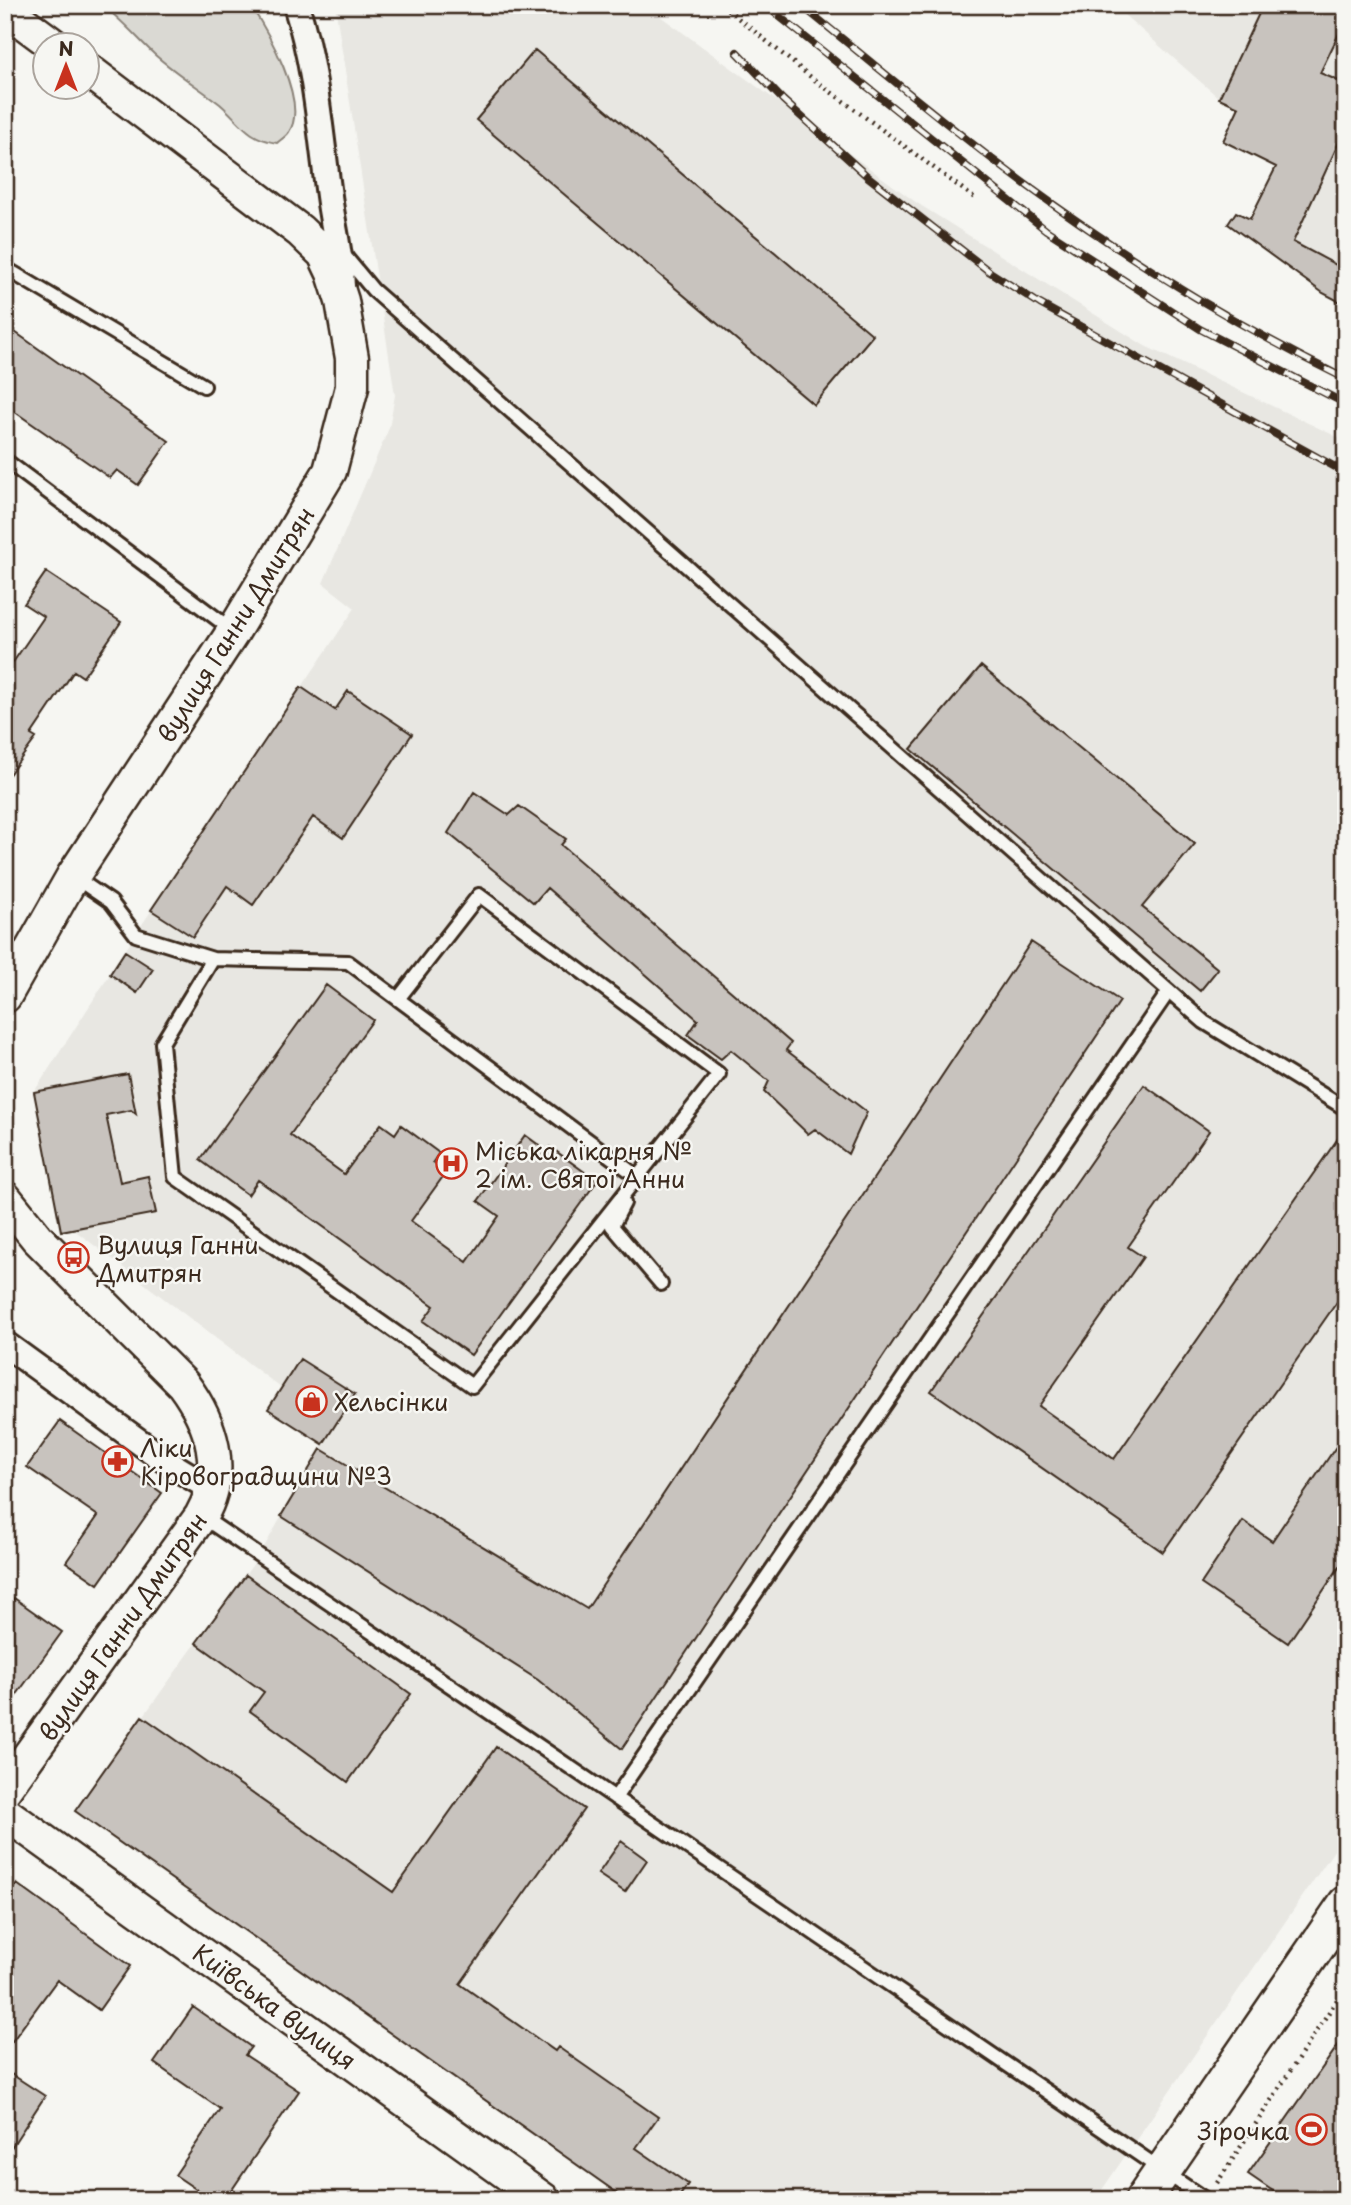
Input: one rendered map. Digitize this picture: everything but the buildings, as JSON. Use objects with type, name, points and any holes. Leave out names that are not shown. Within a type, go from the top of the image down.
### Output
[{"type":"main road","points":[[1143,2200],[1346,1904]]},
{"type":"street","points":[[296,5],[310,47],[329,200],[341,252],[342,301]]},
{"type":"street","points":[[5,9],[36,32]]},
{"type":"street","name":"вулиця Ганни Дмитрян","points":[[5,996],[73,876],[233,632],[330,471],[352,387],[352,358],[342,301],[324,254],[300,231],[102,81]]},
{"type":"street","name":"вулиця Ганни Дмитрян","points":[[5,1198],[37,1238],[183,1384],[201,1409],[215,1456],[207,1503],[5,1788]]},
{"type":"street","points":[[5,1344],[167,1462],[207,1503]]},
{"type":"street","name":"Київська вулиця","points":[[5,1813],[544,2200]]},
{"type":"lane","points":[[341,252],[373,290],[1204,1023],[1346,1109]]},
{"type":"lane","points":[[5,268],[204,386]]},
{"type":"lane","points":[[5,460],[233,632]]},
{"type":"lane","points":[[73,876],[111,902],[136,935],[213,959],[348,962],[638,1177]]},
{"type":"lane","points":[[213,959],[162,1043],[175,1177],[472,1386],[719,1074],[479,895],[398,999]]},
{"type":"lane","points":[[615,1798],[1168,991]]},
{"type":"lane","points":[[638,1177],[612,1226],[661,1284]]},
{"type":"lane","points":[[207,1503],[615,1798],[1164,2168],[1210,2195]]},
{"type":"path","points":[[722,5],[812,78],[975,198]]},
{"type":"path","points":[[1210,2195],[1223,2170],[1346,1986]]},
{"type":"shaded area","points":[[102,5],[250,5],[275,49],[290,86],[294,119],[288,133],[277,143],[251,133],[220,104],[162,61]]},
{"type":"shaded area","points":[[335,5],[645,5],[917,203],[1145,346],[1346,441],[1346,1833],[1095,2200],[627,2200],[75,1811],[259,1556],[323,1444],[300,1359],[281,1388],[73,1229],[61,1231],[34,1092],[143,923],[355,608],[323,583],[389,428],[395,395]]},
{"type":"shaded area","points":[[1113,5],[1346,5],[1346,305],[1323,293],[1242,234],[1276,167],[1223,141],[1238,107],[1219,98]]},
{"type":"railway","points":[[765,5],[1046,230],[1200,329],[1346,404]]},
{"type":"railway","points":[[801,5],[996,162],[1102,238],[1221,313],[1346,379]]},
{"type":"railway","points":[[737,52],[783,100],[867,176],[990,272],[1040,304],[1346,473]]},
{"type":"place","name":"Міська лікарня № 2 ім. Святої Анни","points":[[452,1164]]},
{"type":"place","name":"Вулиця Ганни Дмитрян","points":[[74,1258]]},
{"type":"place","name":"Хельсінки","points":[[311,1401]]},
{"type":"place","name":"Ліки Кіровоградщини №3","points":[[117,1461]]},
{"type":"place","name":"Зірочка","points":[[1312,2130]]}]
